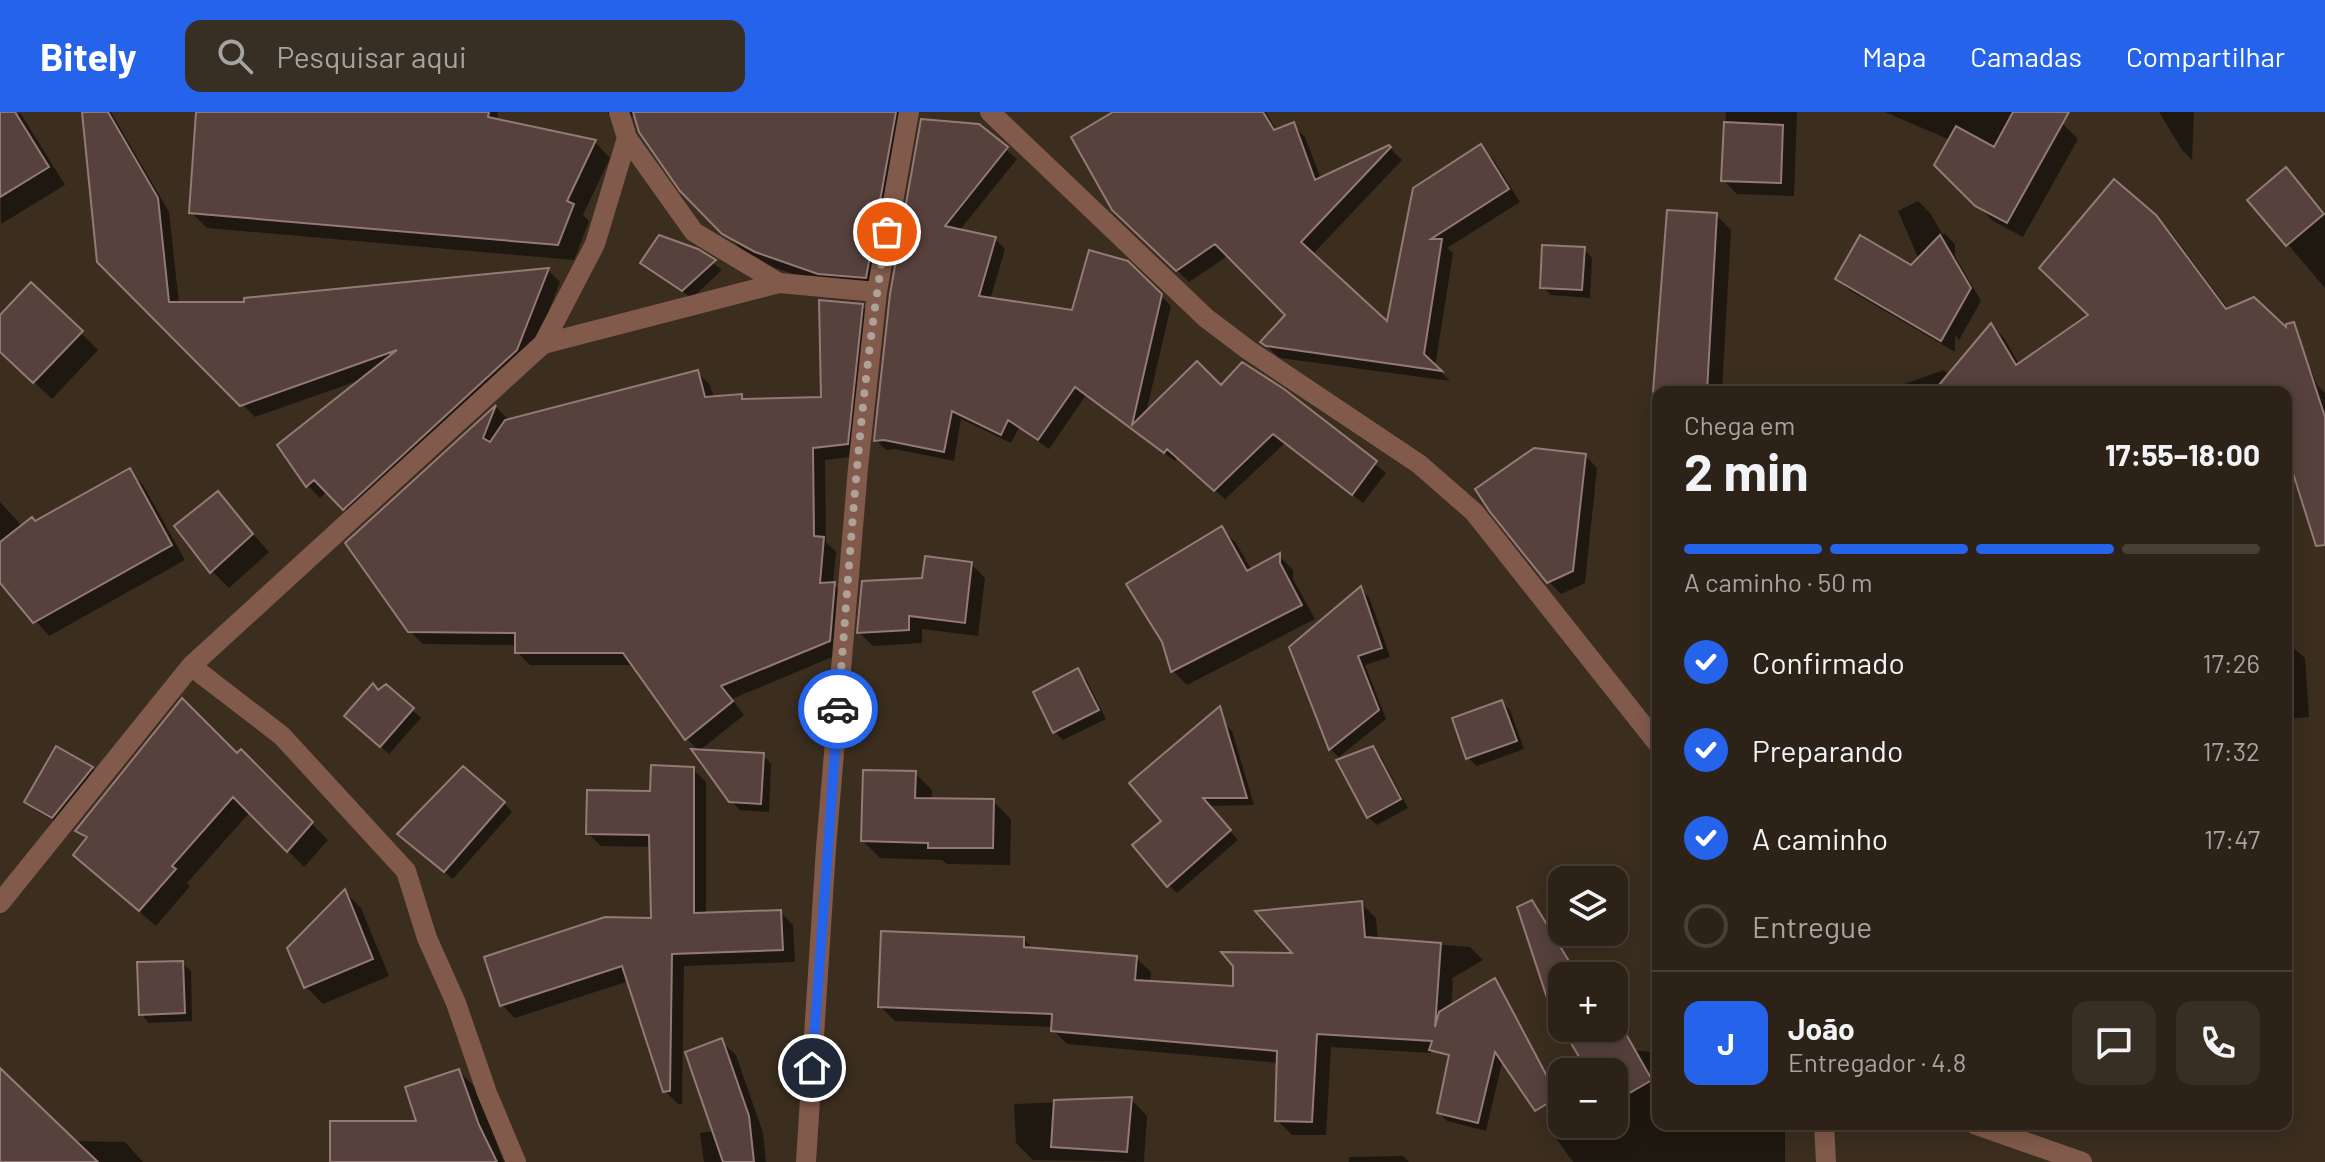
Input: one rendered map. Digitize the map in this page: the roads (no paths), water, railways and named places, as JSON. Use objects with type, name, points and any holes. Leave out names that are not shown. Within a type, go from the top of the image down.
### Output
[{"type":"street","points":[[619,112],[627,138],[694,232],[779,283]]},
{"type":"street","points":[[806,1162],[834,754],[858,468],[877,292],[909,112]]},
{"type":"street","points":[[990,112],[1206,318],[1419,464],[1474,512],[1652,736]]},
{"type":"street","points":[[0,903],[191,666],[543,344],[595,244],[627,138]]},
{"type":"street","points":[[543,344],[779,283],[877,292]]},
{"type":"street","points":[[191,666],[282,736],[406,871],[427,938],[456,1003],[487,1093],[516,1162]]},
{"type":"street","points":[[1824,1130],[1826,1162]]},
{"type":"street","points":[[1991,1130],[2082,1162]]}]
